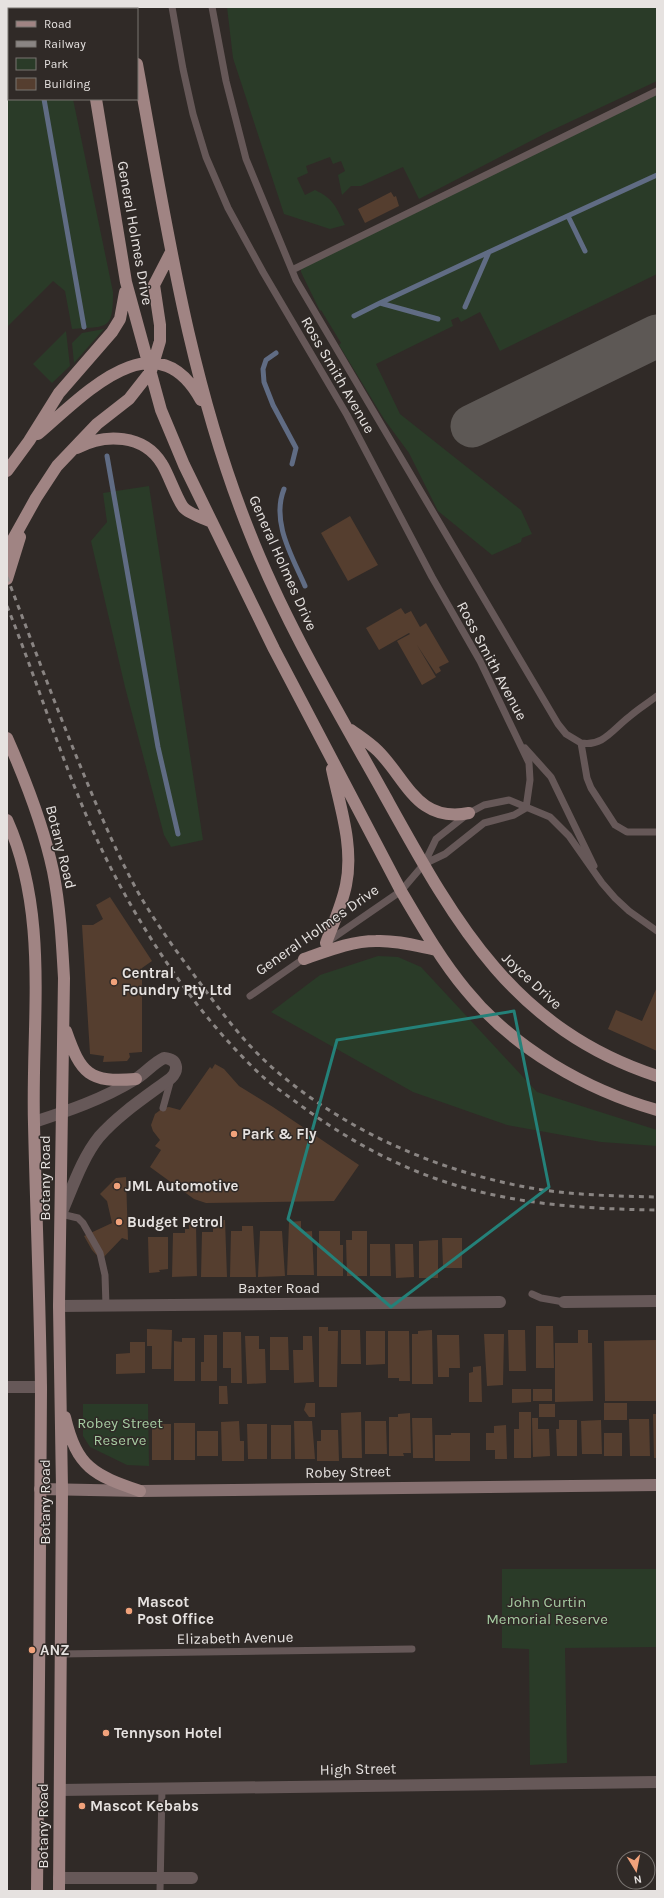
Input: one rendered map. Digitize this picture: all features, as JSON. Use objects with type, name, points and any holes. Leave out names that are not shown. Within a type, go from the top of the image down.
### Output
[{"type":"main road","name":"General Holmes Drive","points":[[138,70],[182,308],[208,413],[233,488],[267,574],[309,660],[424,864]]},
{"type":"main road","name":"General Holmes Drive","points":[[96,100],[126,282],[151,366],[161,410],[184,465],[277,655],[401,891],[437,950]]},
{"type":"main road","name":"General Holmes Drive","points":[[151,366],[160,341],[160,325],[154,284],[171,252]]},
{"type":"main road","points":[[7,471],[29,441],[59,393],[101,346],[120,320],[126,282]]},
{"type":"main road","points":[[29,441],[100,382],[124,367],[162,365],[181,375],[191,384],[208,413]]},
{"type":"main road","points":[[7,550],[46,482],[67,454],[97,424],[129,399],[151,366]]},
{"type":"main road","points":[[67,454],[92,441],[108,437],[128,440],[139,444],[153,452],[162,462],[184,508],[212,522]]},
{"type":"main road","points":[[7,579],[27,513]]},
{"type":"main road","points":[[346,726],[378,751],[405,787],[424,805],[440,813],[458,815],[469,813]]},
{"type":"main road","name":"Botany Road","points":[[7,738],[33,801],[53,871],[62,938],[64,1024],[59,1306],[62,1490],[58,1758],[60,1790],[59,1891]]},
{"type":"main road","points":[[326,943],[343,898],[348,867],[346,834],[329,755]]},
{"type":"main road","name":"Botany Road","points":[[8,818],[28,893],[35,950],[34,1122],[41,1387],[36,1891]]},
{"type":"main road","name":"Joyce Drive","points":[[424,864],[448,905],[481,952],[519,994],[541,1014],[590,1047],[614,1060],[657,1076]]},
{"type":"main road","points":[[304,958],[357,942],[376,940],[390,941],[437,950],[478,1004],[519,1040],[542,1057],[592,1086],[657,1110]]},
{"type":"main road","points":[[64,1024],[84,1069],[104,1080],[136,1080]]},
{"type":"main road","points":[[60,1389],[72,1444],[78,1455],[95,1472],[111,1481],[140,1491]]},
{"type":"street","points":[[61,1214],[86,1159],[99,1137],[109,1127],[171,1078],[176,1070],[176,1064],[171,1059],[164,1058],[136,1080],[62,1113]]},
{"type":"street","name":"Botany Road","points":[[34,1122],[62,1113]]},
{"type":"street","points":[[564,1302],[657,1301]]},
{"type":"street","name":"Baxter Road","points":[[59,1306],[500,1302]]},
{"type":"street","points":[[7,1387],[41,1387]]},
{"type":"street","name":"Robey Street","points":[[40,1489],[140,1491],[657,1485]]},
{"type":"street","name":"High Street","points":[[60,1790],[657,1782]]},
{"type":"street","points":[[59,1878],[192,1878]]},
{"type":"lane","name":"Ross Smith Avenue","points":[[172,7],[193,114],[206,157],[228,208],[263,272],[347,415],[432,577],[480,661],[529,763],[530,771],[526,808]]},
{"type":"lane","points":[[212,7],[226,82],[246,159],[300,287],[558,724],[566,734],[581,743],[594,744],[601,741],[627,718],[657,696]]},
{"type":"lane","points":[[292,270],[657,90]]},
{"type":"lane","name":"Ross Smith Avenue","points":[[520,742],[553,781],[602,883]]},
{"type":"lane","points":[[581,743],[587,778],[591,788],[615,825],[627,832],[657,832]]},
{"type":"lane","name":"Ross Smith Avenue","points":[[424,864],[436,839],[469,813],[484,805],[509,800],[526,808],[538,810],[550,817],[569,836],[602,883],[629,911],[657,931]]},
{"type":"lane","points":[[401,891],[424,864],[445,854],[484,823],[514,815],[526,808]]},
{"type":"lane","name":"General Holmes Drive","points":[[250,996],[401,891]]},
{"type":"lane","points":[[163,1108],[171,1078]]},
{"type":"lane","points":[[61,1214],[78,1218],[83,1223],[100,1253],[105,1270],[106,1306]]},
{"type":"lane","points":[[532,1294],[541,1298],[564,1302]]},
{"type":"lane","name":"Elizabeth Avenue","points":[[60,1654],[412,1650]]},
{"type":"lane","points":[[160,1891],[162,1788]]},
{"type":"highlighted area","points":[[514,1011],[549,1187],[391,1307],[288,1219],[337,1040]]},
{"type":"green space","points":[[7,7],[57,7],[8,8],[8,100],[73,100],[113,292],[112,314],[110,320],[101,326],[72,329],[65,291],[53,281],[7,327]]},
{"type":"green space","points":[[227,7],[657,7],[657,81],[546,133],[419,199],[403,167],[361,186],[351,186],[342,195],[338,175],[345,171],[341,161],[333,164],[330,157],[306,166],[308,173],[297,178],[305,195],[315,190],[321,193],[337,208],[345,225],[330,229],[284,214],[233,58]]},
{"type":"green space","points":[[657,90],[657,274],[500,351],[480,312],[461,322],[458,317],[451,320],[453,326],[376,364],[400,414],[521,510],[532,534],[522,538],[521,542],[492,555],[438,511],[409,453],[384,419],[339,345],[341,343],[321,310],[320,311],[301,272],[301,267]]},
{"type":"green space","points":[[104,329],[74,363],[72,343],[82,333]]},
{"type":"green space","points":[[66,331],[70,366],[52,383],[33,364]]},
{"type":"green space","points":[[149,486],[203,840],[171,847],[164,835],[125,687],[91,541],[107,522],[103,493]]},
{"type":"green space","points":[[378,956],[398,957],[421,967],[537,1092],[657,1130],[657,1146],[601,1142],[507,1125],[413,1092],[271,1012],[320,975]]},
{"type":"green space","name":"Robey Street Reserve","points":[[83,1404],[148,1404],[149,1466],[127,1465],[90,1447],[83,1436]]},
{"type":"green space","name":"John Curtin Memorial Reserve","points":[[502,1569],[657,1569],[657,1647],[565,1648],[567,1763],[530,1765],[529,1649],[502,1648]]},
{"type":"building","points":[[391,192],[394,197],[396,196],[399,206],[365,223],[358,209]]},
{"type":"building","points":[[350,516],[378,565],[348,581],[321,533]]},
{"type":"building","points":[[401,608],[405,614],[411,611],[420,627],[426,623],[449,662],[439,667],[441,671],[436,674],[417,645],[436,677],[422,685],[397,641],[410,634],[409,633],[379,650],[366,628]]},
{"type":"building","name":"Central Foundry Pty Ltd","points":[[110,897],[152,961],[142,968],[142,1052],[129,1053],[130,1057],[127,1061],[103,1062],[104,1056],[90,1054],[82,925],[93,925],[103,919],[96,905]]},
{"type":"building","points":[[657,987],[657,1051],[608,1029],[616,1010],[642,1021]]},
{"type":"building","name":"Park & Fly","points":[[215,1064],[224,1069],[239,1086],[359,1165],[334,1201],[206,1203],[194,1199],[150,1167],[161,1150],[155,1146],[160,1140],[153,1131],[151,1125],[155,1114],[163,1108],[169,1107],[180,1110],[210,1067],[212,1069]]},
{"type":"building","points":[[126,1177],[128,1240],[122,1238],[101,1260],[92,1250],[84,1236],[112,1223],[107,1201],[100,1194],[116,1178]]},
{"type":"building","points":[[213,1220],[225,1220],[227,1277],[201,1277],[202,1232],[213,1232]]},
{"type":"building","points":[[301,1221],[301,1232],[312,1231],[314,1275],[287,1275],[289,1222]]},
{"type":"building","points":[[189,1225],[196,1225],[197,1276],[172,1277],[173,1233],[185,1233],[185,1229],[189,1229]]},
{"type":"building","points":[[242,1226],[253,1226],[256,1277],[230,1277],[231,1231],[242,1231]]},
{"type":"building","points":[[260,1231],[282,1231],[285,1276],[258,1277]]},
{"type":"building","points":[[319,1231],[340,1231],[340,1245],[343,1245],[343,1276],[317,1276],[317,1245],[319,1245]]},
{"type":"building","points":[[352,1231],[367,1231],[367,1276],[347,1276],[346,1240],[352,1240]]},
{"type":"building","points":[[148,1237],[168,1237],[168,1269],[159,1270],[160,1272],[149,1273]]},
{"type":"building","points":[[442,1238],[462,1238],[462,1268],[443,1268]]},
{"type":"building","points":[[438,1240],[438,1278],[419,1278],[419,1241]]},
{"type":"building","points":[[370,1244],[390,1244],[391,1276],[370,1276]]},
{"type":"building","points":[[395,1244],[413,1244],[414,1277],[396,1278]]},
{"type":"building","points":[[536,1326],[553,1326],[554,1368],[536,1368]]},
{"type":"building","points":[[319,1327],[328,1327],[328,1331],[338,1331],[337,1387],[319,1387]]},
{"type":"building","points":[[147,1329],[172,1330],[171,1369],[152,1369],[152,1346],[147,1346]]},
{"type":"building","points":[[341,1330],[360,1330],[361,1364],[341,1364]]},
{"type":"building","points":[[432,1330],[433,1384],[412,1384],[412,1334],[418,1334],[418,1331]]},
{"type":"building","points":[[508,1330],[525,1330],[526,1371],[509,1371]]},
{"type":"building","points":[[578,1330],[588,1330],[588,1343],[592,1343],[593,1401],[555,1402],[555,1343],[578,1343]]},
{"type":"building","points":[[366,1331],[385,1331],[385,1364],[366,1365]]},
{"type":"building","points":[[388,1331],[409,1331],[410,1381],[399,1381],[399,1378],[388,1378]]},
{"type":"building","points":[[223,1332],[241,1332],[242,1383],[231,1383],[231,1368],[223,1368]]},
{"type":"building","points":[[484,1334],[504,1334],[503,1385],[487,1386]]},
{"type":"building","points":[[204,1335],[217,1335],[217,1381],[201,1381],[201,1362],[204,1362]]},
{"type":"building","points":[[437,1335],[459,1335],[460,1368],[449,1368],[449,1377],[438,1377]]},
{"type":"building","points":[[245,1336],[259,1336],[259,1349],[265,1349],[266,1383],[247,1384]]},
{"type":"building","points":[[303,1336],[312,1336],[314,1382],[294,1383],[293,1350],[303,1350]]},
{"type":"building","points":[[270,1337],[288,1337],[289,1370],[270,1370]]},
{"type":"building","points":[[182,1338],[195,1338],[195,1381],[174,1381],[174,1341],[182,1342]]},
{"type":"building","points":[[657,1340],[657,1401],[605,1401],[604,1341]]},
{"type":"building","points":[[130,1342],[145,1342],[145,1373],[116,1374],[116,1354],[130,1353]]},
{"type":"building","points":[[481,1366],[482,1402],[469,1402],[469,1373],[473,1372],[473,1367]]},
{"type":"building","points":[[219,1386],[227,1386],[228,1404],[219,1404]]},
{"type":"building","points":[[512,1389],[531,1389],[531,1402],[512,1403]]},
{"type":"building","points":[[533,1389],[552,1389],[552,1401],[533,1401]]},
{"type":"building","points":[[306,1403],[315,1403],[315,1417],[309,1417],[304,1410]]},
{"type":"building","points":[[604,1403],[627,1403],[627,1420],[604,1420]]},
{"type":"building","points":[[539,1404],[555,1404],[555,1417],[539,1417]]},
{"type":"building","points":[[361,1412],[362,1458],[342,1458],[341,1413]]},
{"type":"building","points":[[519,1412],[531,1412],[531,1458],[514,1458],[514,1429],[519,1429]]},
{"type":"building","points":[[410,1413],[411,1453],[403,1453],[404,1456],[389,1456],[389,1417],[398,1417],[398,1414]]},
{"type":"building","points":[[653,1414],[657,1414],[657,1458],[654,1458]]},
{"type":"building","points":[[412,1418],[432,1418],[433,1458],[413,1458]]},
{"type":"building","points":[[532,1418],[538,1418],[538,1429],[549,1429],[550,1456],[533,1457]]},
{"type":"building","points":[[629,1419],[649,1419],[650,1456],[630,1456]]},
{"type":"building","points":[[559,1420],[577,1420],[577,1456],[557,1456],[556,1429],[559,1429]]},
{"type":"building","points":[[601,1420],[602,1454],[582,1454],[581,1421]]},
{"type":"building","points":[[239,1421],[240,1441],[244,1441],[244,1461],[222,1461],[221,1422]]},
{"type":"building","points":[[294,1421],[312,1421],[315,1459],[295,1459]]},
{"type":"building","points":[[365,1421],[386,1421],[387,1454],[365,1454]]},
{"type":"building","points":[[174,1423],[195,1423],[195,1460],[174,1460]]},
{"type":"building","points":[[152,1424],[171,1424],[171,1460],[152,1460]]},
{"type":"building","points":[[247,1424],[267,1424],[267,1459],[248,1459]]},
{"type":"building","points":[[271,1425],[291,1425],[291,1459],[271,1459]]},
{"type":"building","points":[[506,1425],[507,1459],[495,1459],[495,1450],[486,1450],[486,1433],[494,1433],[494,1426]]},
{"type":"building","points":[[321,1430],[338,1430],[339,1461],[317,1461],[317,1441],[321,1441]]},
{"type":"building","points":[[197,1431],[218,1431],[218,1456],[197,1456]]},
{"type":"building","points":[[451,1433],[470,1433],[470,1461],[435,1461],[435,1435],[451,1435]]},
{"type":"building","points":[[604,1433],[622,1433],[622,1456],[604,1456]]},
{"type":"waterway","points":[[44,100],[84,327]]},
{"type":"waterway","points":[[465,307],[489,252],[657,175]]},
{"type":"waterway","points":[[568,216],[585,251]]},
{"type":"waterway","points":[[438,319],[380,303],[489,252]]},
{"type":"waterway","points":[[354,316],[380,303]]},
{"type":"waterway","points":[[276,353],[266,360],[263,369],[264,382],[273,405],[296,448],[292,464]]},
{"type":"waterway","points":[[107,456],[158,747],[178,834]]},
{"type":"waterway","points":[[284,489],[280,514],[282,526],[289,551],[305,586]]},
{"type":"taxiway","points":[[472,426],[657,336]]},
{"type":"railway","points":[[7,577],[78,761],[106,828],[132,881],[153,917],[184,962],[217,1006],[264,1060],[301,1091],[359,1128],[421,1157],[454,1169],[537,1189],[588,1194],[657,1197]]},
{"type":"railway","points":[[7,606],[79,797],[90,824],[123,892],[164,959],[187,991],[236,1050],[262,1076],[311,1113],[370,1150],[433,1178],[480,1192],[555,1205],[657,1210]]},
{"type":"place","name":"Central Foundry Pty Ltd","points":[[114,982]]},
{"type":"place","name":"Park & Fly","points":[[234,1134]]},
{"type":"place","name":"JML Automotive","points":[[117,1186]]},
{"type":"place","name":"Budget Petrol","points":[[119,1222]]},
{"type":"place","name":"Mascot Post Office","points":[[129,1611]]},
{"type":"place","name":"ANZ","points":[[32,1650]]},
{"type":"place","name":"Tennyson Hotel","points":[[106,1733]]},
{"type":"place","name":"Mascot Kebabs","points":[[82,1806]]}]
